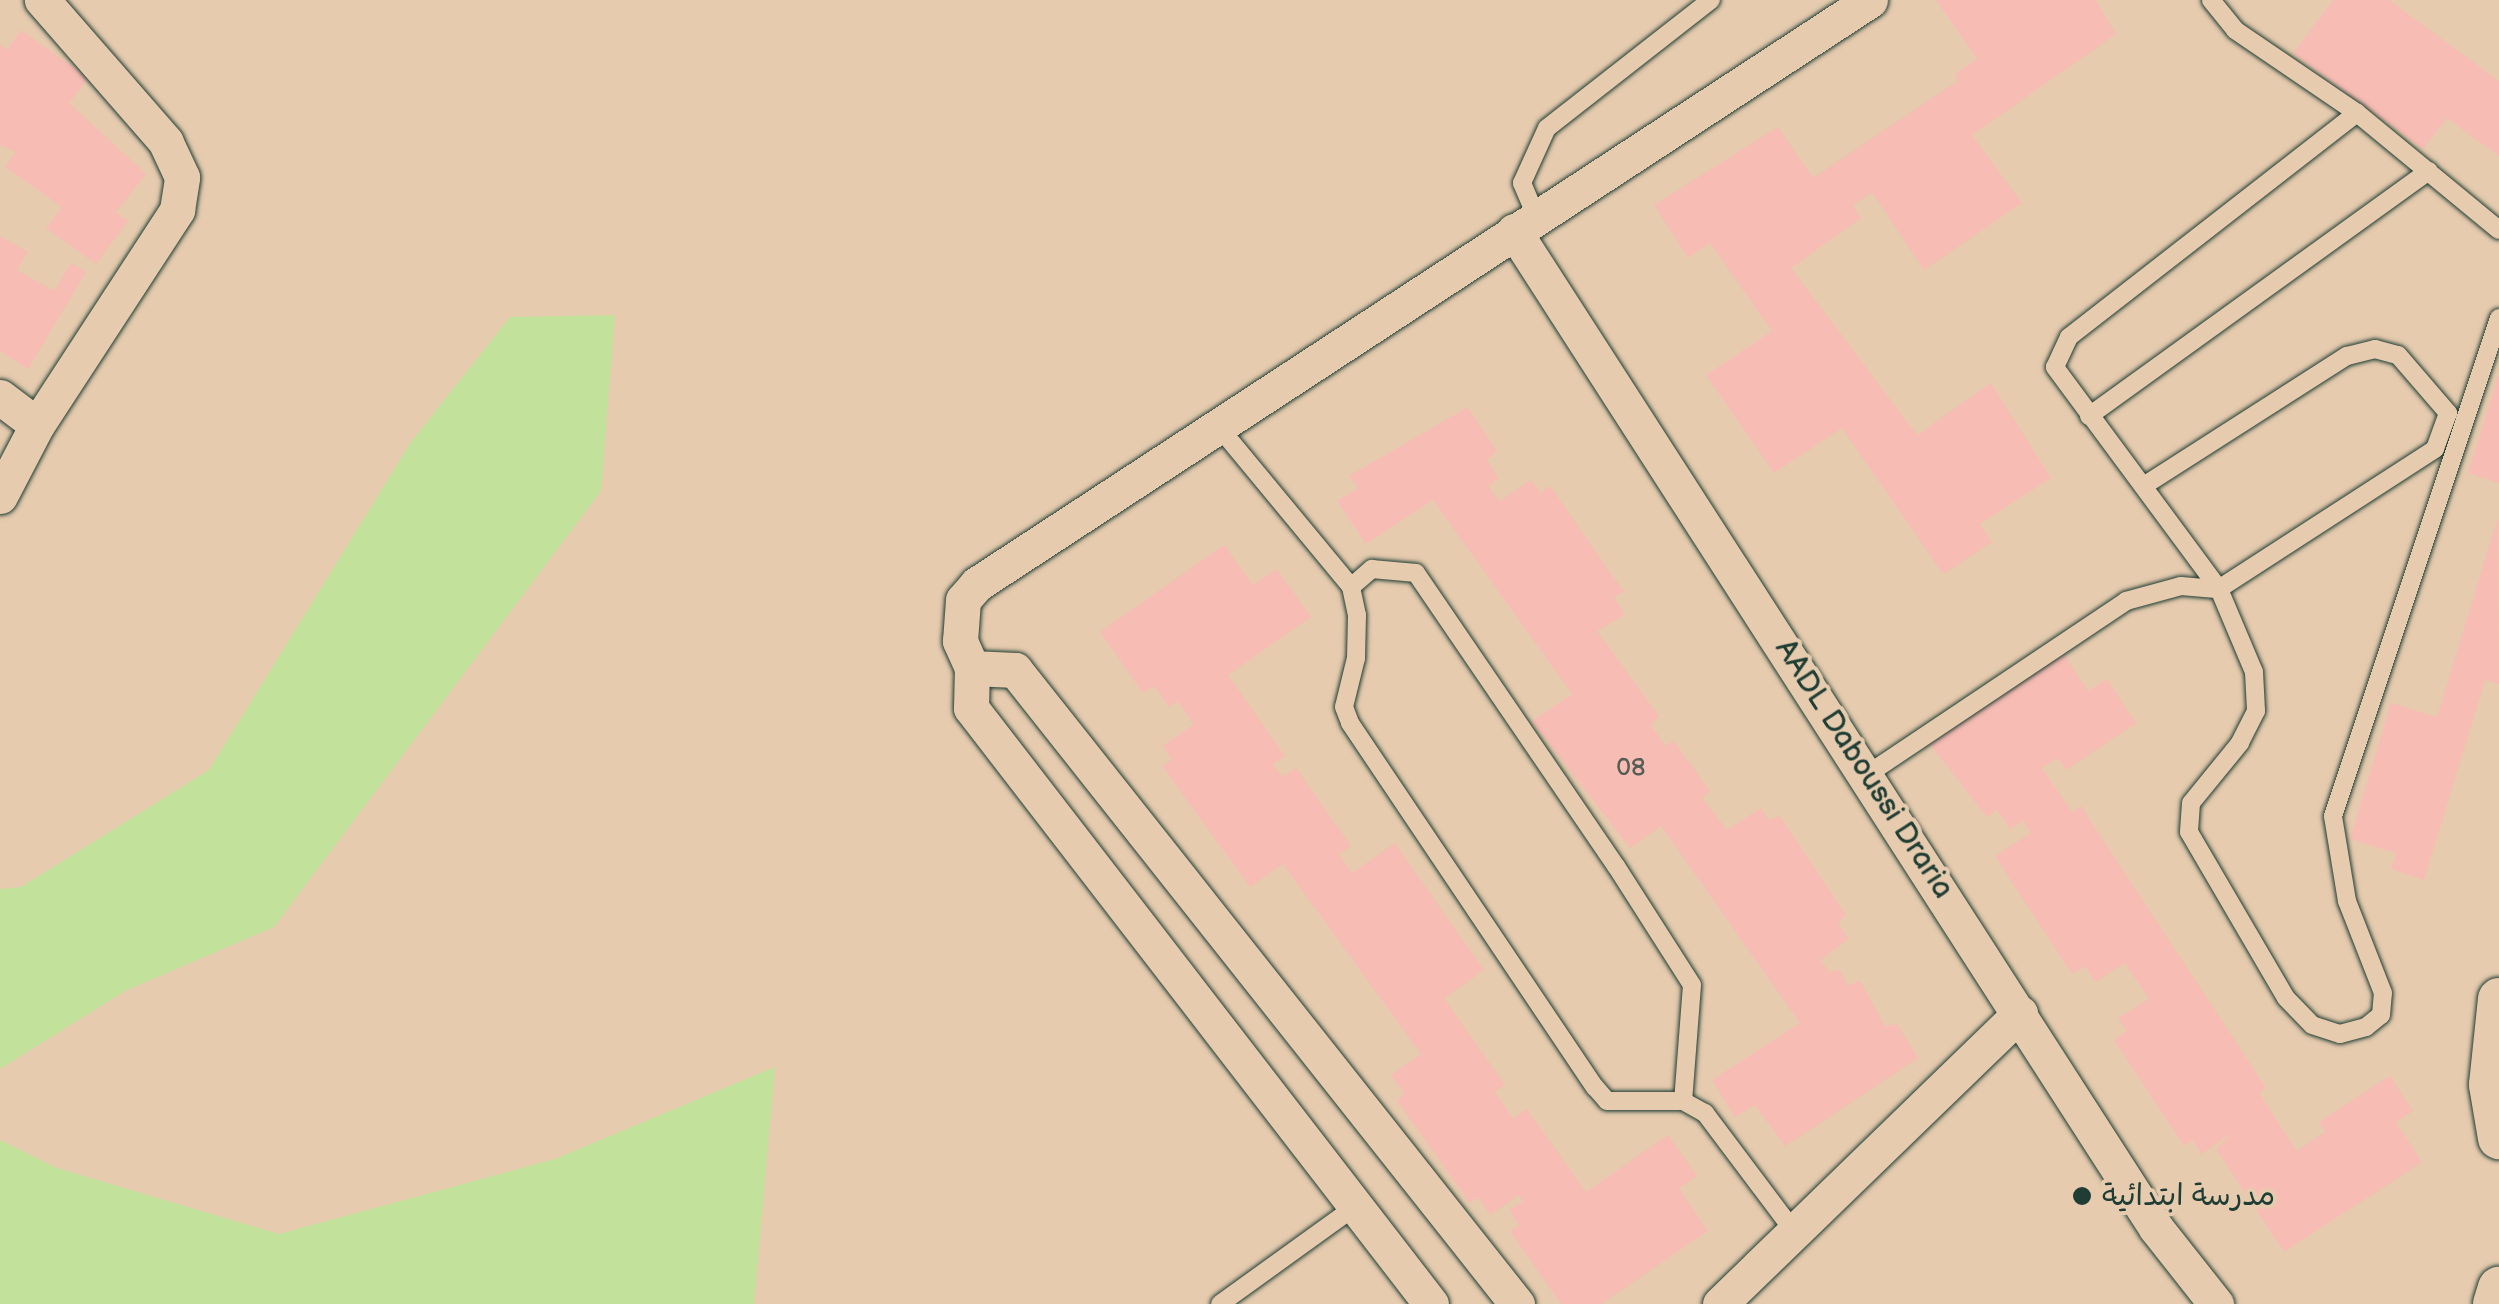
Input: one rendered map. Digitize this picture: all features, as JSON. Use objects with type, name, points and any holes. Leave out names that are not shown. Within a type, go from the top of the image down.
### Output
[{"type":"street","points":[[0,496],[37,424],[177,210],[182,177],[166,142],[42,0]]},
{"type":"street","points":[[1431,1304],[971,708],[972,668],[960,642],[960,618],[977,584],[1870,0]]},
{"type":"street","name":"AADL Daboussi Draria","points":[[1525,224],[2156,1228],[2216,1304]]},
{"type":"street","points":[[0,397],[37,424]]},
{"type":"street","points":[[972,668],[1015,670],[1517,1304]]},
{"type":"street","points":[[2499,999],[2490,1085],[2499,1138]]},
{"type":"street","points":[[1720,1304],[1796,1235],[2020,1013]]},
{"type":"street","points":[[2494,1304],[2499,1288]]},
{"type":"lane","points":[[1525,224],[1522,184],[1547,128],[1711,0]]},
{"type":"lane","points":[[2211,0],[2235,30],[2357,113],[2499,230]]},
{"type":"lane","points":[[2357,113],[2069,337],[2056,367],[2219,590],[2254,672],[2256,712],[2240,743],[2191,802],[2189,832],[2286,998],[2312,1025],[2340,1034],[2366,1028],[2381,1015],[2384,993],[2348,901],[2333,816],[2455,460],[2499,318]]},
{"type":"lane","points":[[2089,416],[2429,171]]},
{"type":"lane","points":[[1868,774],[2126,601],[2180,586],[2219,590],[2435,449],[2448,413],[2398,355],[2375,349],[2347,356],[2145,485]]},
{"type":"lane","points":[[1218,426],[1350,587],[1357,616],[1356,658],[1344,707],[1350,724],[1595,1087],[1607,1101],[1683,1101],[1705,1113],[1796,1235]]},
{"type":"lane","points":[[2435,449],[2455,460]]},
{"type":"lane","points":[[1350,587],[1372,568],[1416,573],[1616,866],[1692,985],[1683,1101]]},
{"type":"lane","points":[[1220,1304],[1356,1206]]},
{"type":"green space","points":[[615,315],[601,491],[274,927],[125,991],[0,1069],[0,889],[21,887],[209,770],[411,442],[510,317]]},
{"type":"green space","points":[[775,1067],[754,1304],[0,1304],[0,1140],[57,1168],[279,1234],[555,1159]]},
{"type":"building","points":[[1936,0],[2096,0],[2116,34],[1972,135],[2022,203],[1924,270],[1872,192],[1853,205],[1861,218],[1791,268],[1917,435],[1991,383],[2051,478],[1980,524],[1992,542],[1943,574],[1842,428],[1774,473],[1706,375],[1772,331],[1710,243],[1688,258],[1654,205],[1778,127],[1813,178],[1958,81],[1955,74],[1977,59]]},
{"type":"building","points":[[2333,0],[2389,0],[2499,81],[2499,156],[2447,118],[2423,149],[2293,53]]},
{"type":"building","points":[[21,30],[88,78],[69,103],[146,174],[116,212],[128,221],[96,264],[46,228],[62,207],[5,167],[16,152],[0,145],[0,45],[7,50]]},
{"type":"building","points":[[0,236],[28,252],[17,270],[54,291],[71,263],[86,272],[28,369],[0,351]]},
{"type":"building","points":[[2499,376],[2499,483],[2468,473]]},
{"type":"building","points":[[1468,407],[1497,451],[1487,460],[1499,478],[1488,486],[1500,501],[1531,480],[1541,493],[1550,486],[1624,592],[1614,597],[1625,614],[1597,631],[1659,716],[1651,725],[1665,746],[1674,741],[1710,791],[1702,798],[1727,830],[1761,808],[1768,820],[1780,816],[1846,915],[1838,923],[1848,939],[1821,960],[1829,972],[1840,970],[1848,986],[1860,981],[1885,1026],[1897,1024],[1918,1058],[1785,1146],[1755,1105],[1735,1117],[1712,1080],[1800,1023],[1661,826],[1630,848],[1532,721],[1572,694],[1433,500],[1366,544],[1337,501],[1358,488],[1349,476]]},
{"type":"building","points":[[2498,517],[2499,684],[2485,680],[2424,880],[2391,869],[2396,853],[2350,839],[2391,703],[2437,717]]},
{"type":"building","points":[[1224,545],[1253,585],[1277,569],[1311,617],[1228,675],[1285,756],[1273,764],[1282,777],[1296,768],[1351,846],[1339,854],[1352,873],[1395,843],[1484,970],[1444,998],[1505,1085],[1495,1092],[1513,1118],[1527,1109],[1586,1192],[1668,1135],[1697,1176],[1679,1188],[1708,1231],[1601,1304],[1561,1304],[1510,1231],[1519,1225],[1509,1210],[1523,1201],[1519,1195],[1490,1215],[1478,1197],[1470,1203],[1397,1101],[1404,1093],[1391,1075],[1421,1054],[1283,864],[1250,887],[1162,766],[1172,760],[1163,746],[1194,724],[1177,701],[1169,707],[1154,686],[1143,693],[1100,632]]},
{"type":"building","points":[[2061,650],[2088,691],[2107,679],[2136,723],[2066,770],[2058,758],[2042,768],[2072,812],[2081,806],[2266,1088],[2259,1093],[2297,1151],[2325,1132],[2319,1122],[2390,1076],[2413,1111],[2396,1122],[2422,1162],[2284,1252],[2216,1149],[2235,1131],[2201,1154],[2193,1140],[2184,1146],[2114,1040],[2127,1031],[2118,1018],[2149,999],[2125,963],[2095,982],[2085,966],[2072,974],[1995,856],[2031,833],[2023,821],[2010,829],[1997,810],[1987,817],[1925,738]]},
{"type":"place","name":"مدرسة ابتدائية","points":[[2082,1196]]}]
